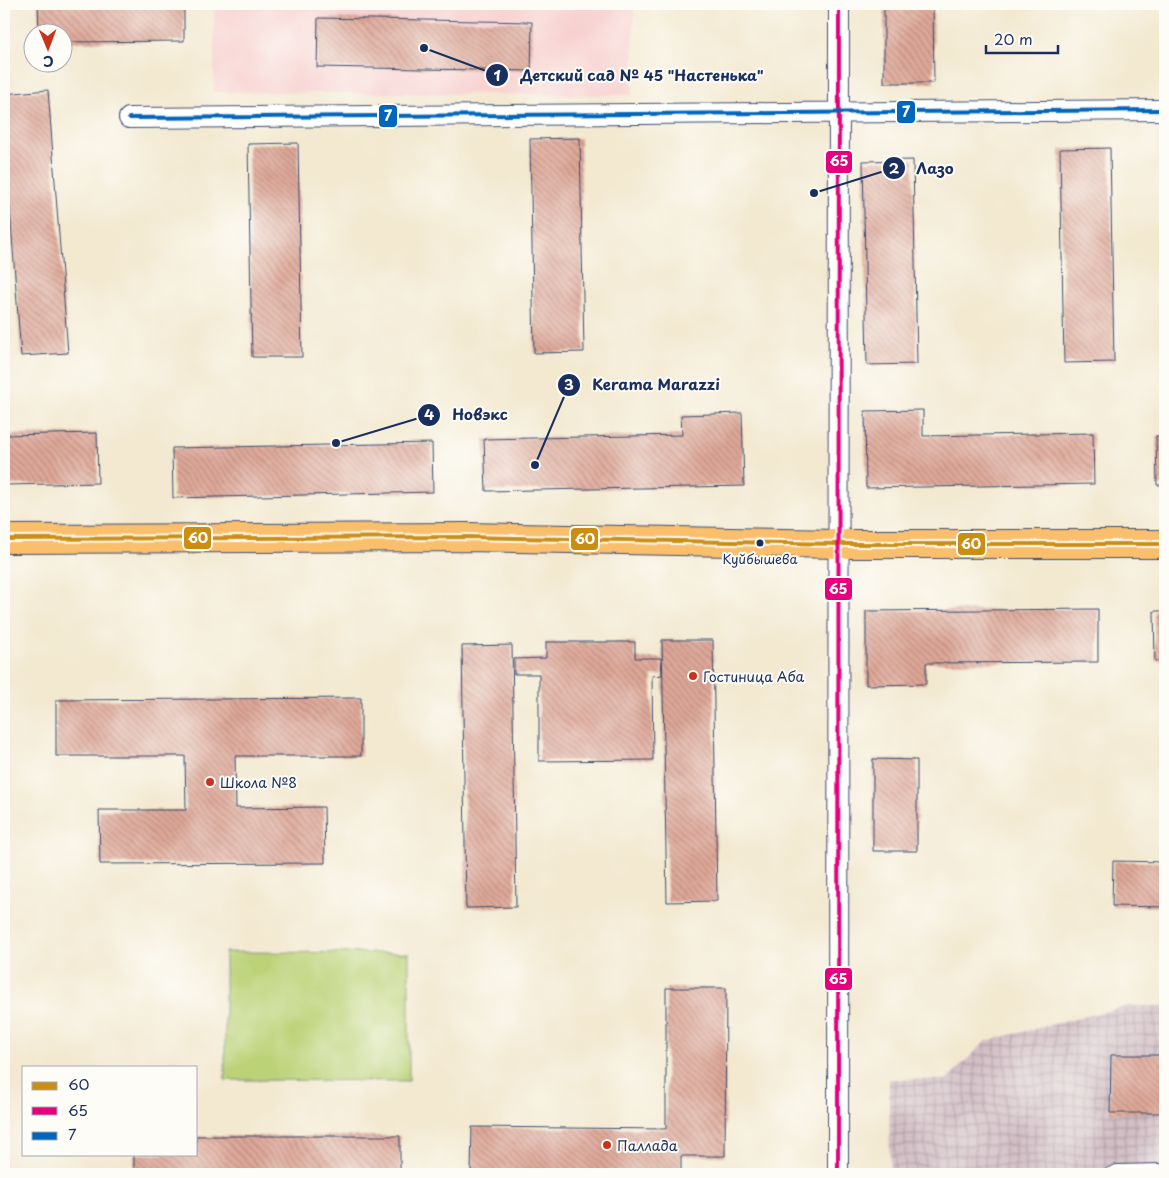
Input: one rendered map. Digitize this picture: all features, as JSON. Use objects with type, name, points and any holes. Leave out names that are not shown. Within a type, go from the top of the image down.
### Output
[{"type":"main road","points":[[4,539],[467,537],[840,544],[1165,544]]},
{"type":"street","points":[[838,1174],[839,4]]},
{"type":"street","points":[[129,118],[1165,110]]},
{"type":"lane","points":[[1107,1174],[1117,1170],[1165,1169]]},
{"type":"shaded area","points":[[214,4],[634,4],[633,95],[214,92]]},
{"type":"shaded area","points":[[1128,1006],[1165,1006],[1165,1174],[890,1174],[889,1079],[946,1080],[986,1041]]},
{"type":"green space","points":[[225,952],[409,953],[409,1081],[225,1080]]},
{"type":"building","points":[[38,4],[184,4],[184,41],[72,42],[72,22],[39,22]]},
{"type":"building","points":[[884,4],[933,4],[934,83],[884,83]]},
{"type":"building","points":[[318,18],[532,22],[531,71],[317,67]]},
{"type":"building","points":[[48,90],[68,353],[21,356],[4,129],[4,94]]},
{"type":"building","points":[[580,138],[584,352],[534,353],[530,139]]},
{"type":"building","points":[[298,143],[302,357],[252,357],[248,144]]},
{"type":"building","points":[[1110,148],[1114,362],[1064,363],[1060,149]]},
{"type":"building","points":[[913,160],[917,364],[867,365],[863,161]]},
{"type":"building","points":[[923,410],[923,436],[1093,433],[1094,484],[866,488],[865,411]]},
{"type":"building","points":[[742,413],[744,486],[486,491],[484,439],[682,435],[681,415]]},
{"type":"building","points":[[97,433],[98,483],[4,485],[4,435]]},
{"type":"building","points":[[1165,435],[1165,485],[1157,485],[1156,436]]},
{"type":"building","points":[[432,443],[433,492],[173,498],[172,448]]},
{"type":"building","points":[[1098,609],[1098,662],[926,663],[926,684],[866,685],[866,611]]},
{"type":"building","points":[[1154,611],[1165,611],[1165,661],[1155,661]]},
{"type":"building","points":[[662,640],[713,640],[717,901],[667,902]]},
{"type":"building","points":[[546,642],[635,642],[635,658],[661,658],[662,675],[652,676],[653,760],[539,761],[539,674],[514,674],[514,659],[546,658]]},
{"type":"building","points":[[512,645],[516,907],[466,908],[462,646]]},
{"type":"building","name":"Школа №8","points":[[361,698],[361,756],[235,756],[236,808],[324,807],[325,863],[100,864],[99,810],[186,810],[185,756],[56,756],[56,700]]},
{"type":"building","points":[[873,759],[917,760],[917,851],[873,851]]},
{"type":"building","points":[[1113,861],[1165,862],[1165,907],[1112,906]]},
{"type":"building","points":[[666,988],[726,988],[725,1156],[681,1156],[681,1174],[471,1174],[472,1127],[666,1129]]},
{"type":"building","points":[[1111,1055],[1165,1055],[1165,1113],[1110,1113]]},
{"type":"building","points":[[198,1136],[400,1136],[400,1174],[134,1174],[134,1156],[198,1156]]},
{"type":"transit line","name":"65","points":[[838,1174],[839,4]]},
{"type":"transit line","name":"7","points":[[129,118],[1165,110]]},
{"type":"transit line","name":"60","points":[[4,539],[467,537],[840,544],[1165,544]]},
{"type":"place","name":"Детский сад № 45 \"Настенька\"","points":[[424,48]]},
{"type":"place","name":"Лазо","points":[[814,193]]},
{"type":"place","name":"Новэкс","points":[[336,443]]},
{"type":"place","name":"Kerama Marazzi","points":[[535,465]]},
{"type":"place","name":"Куйбышева","points":[[760,543]]},
{"type":"place","name":"Гостиница Аба","points":[[693,676]]},
{"type":"place","name":"Школа №8","points":[[210,782]]},
{"type":"place","name":"Паллада","points":[[607,1145]]}]
